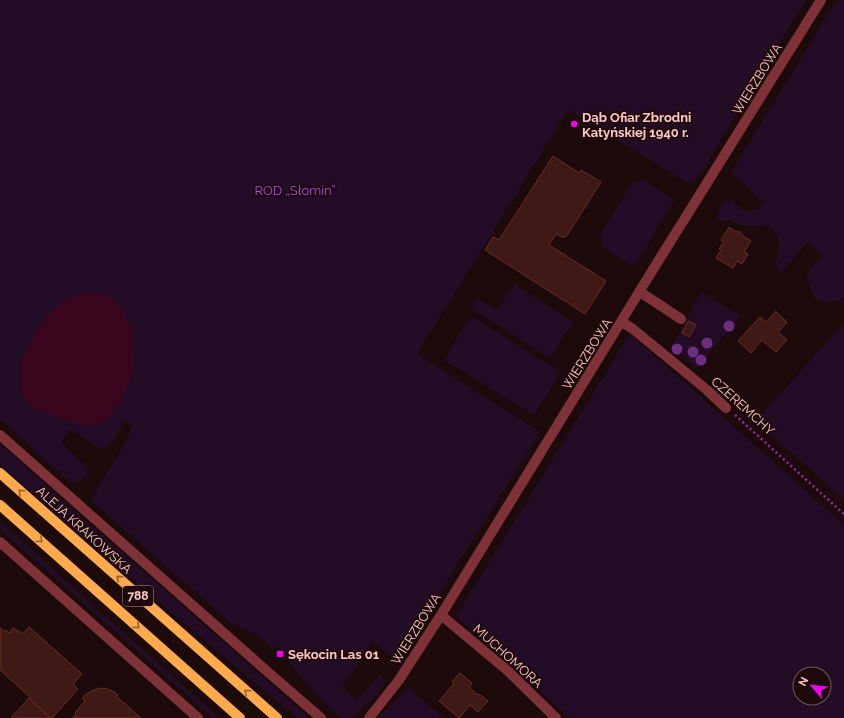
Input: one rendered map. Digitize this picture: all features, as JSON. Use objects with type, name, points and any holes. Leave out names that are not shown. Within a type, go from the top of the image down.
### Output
[{"type":"main road","name":"ALEJA KRAKOWSKA","points":[[0,473],[277,718]]},
{"type":"main road","name":"788","points":[[0,505],[240,718]]},
{"type":"street","name":"WIERZBOWA","points":[[369,718],[399,680],[441,615],[822,0]]},
{"type":"street","points":[[640,292],[681,318]]},
{"type":"street","name":"CZEREMCHY","points":[[622,322],[633,329],[707,390],[726,408]]},
{"type":"street","points":[[0,435],[321,718]]},
{"type":"street","points":[[0,542],[198,718]]},
{"type":"street","name":"MUCHOMORA","points":[[441,615],[512,675],[556,718]]},
{"type":"path","name":"CZEREMCHY","points":[[726,408],[844,514]]},
{"type":"green space","name":"ROD „Słomin”","points":[[0,0],[806,0],[694,184],[686,182],[568,110],[417,354],[540,432],[397,661],[372,641],[342,688],[356,700],[381,674],[385,682],[379,692],[353,718],[341,718],[319,697],[288,661],[291,657],[278,646],[274,650],[259,636],[235,625],[226,619],[93,502],[92,497],[126,442],[132,425],[125,421],[114,440],[102,447],[96,447],[71,429],[61,442],[88,468],[88,472],[82,480],[70,482],[0,419]]},
{"type":"green space","points":[[837,0],[844,0],[844,298],[832,302],[823,302],[815,298],[808,282],[807,274],[811,267],[823,256],[808,242],[781,273],[775,265],[779,250],[779,240],[771,228],[768,226],[744,225],[729,219],[722,222],[717,218],[721,205],[726,199],[733,201],[744,211],[754,210],[765,203],[731,172]]},
{"type":"green space","points":[[640,180],[645,181],[674,200],[634,267],[603,247],[601,238],[602,232],[629,187],[634,182]]},
{"type":"green space","points":[[514,284],[573,322],[550,358],[471,308],[477,298],[497,310]]},
{"type":"green space","points":[[701,292],[741,316],[696,368],[672,347]]},
{"type":"green space","points":[[471,316],[561,372],[534,415],[444,360]]},
{"type":"green space","points":[[844,323],[844,500],[756,421]]},
{"type":"green space","points":[[630,334],[844,525],[844,718],[570,718],[456,616]]},
{"type":"green space","points":[[0,444],[309,718],[297,718],[76,532],[0,464]]},
{"type":"green space","points":[[0,521],[220,718],[213,718],[0,529]]},
{"type":"green space","points":[[409,688],[444,718],[378,718]]},
{"type":"shaded area","points":[[91,293],[109,296],[123,310],[132,332],[134,365],[123,398],[109,417],[94,427],[81,425],[32,408],[23,396],[21,376],[22,360],[38,328],[49,313],[69,297]]},
{"type":"building","points":[[553,156],[579,173],[581,170],[601,182],[568,234],[565,237],[562,237],[556,234],[549,245],[606,281],[585,314],[485,250],[493,237],[499,240]]},
{"type":"building","points":[[729,227],[736,232],[738,231],[751,241],[744,252],[748,254],[742,264],[737,261],[733,268],[716,258],[721,250],[719,249],[724,242],[721,240]]},
{"type":"building","points":[[776,311],[787,322],[778,332],[787,340],[776,352],[762,340],[751,353],[738,341],[760,317],[766,322]]},
{"type":"building","points":[[688,321],[696,325],[689,337],[682,333]]},
{"type":"building","points":[[29,627],[82,674],[73,684],[78,689],[52,718],[50,718],[29,698],[30,697],[0,670],[0,628],[9,633],[13,628],[23,634]]},
{"type":"building","points":[[460,673],[472,683],[469,687],[488,701],[478,712],[470,705],[459,718],[439,701],[454,684],[452,682]]},
{"type":"building","points":[[100,688],[108,689],[114,692],[118,695],[116,696],[141,718],[73,718],[76,714],[75,713],[85,701],[82,698],[91,691]]},
{"type":"building","points":[[29,698],[48,716],[50,718],[11,718]]},
{"type":"place","name":"Dąb Ofiar Zbrodni Katyńskiej 1940 r.","points":[[574,124]]},
{"type":"place","name":"Sękocin Las 01","points":[[280,654]]}]
